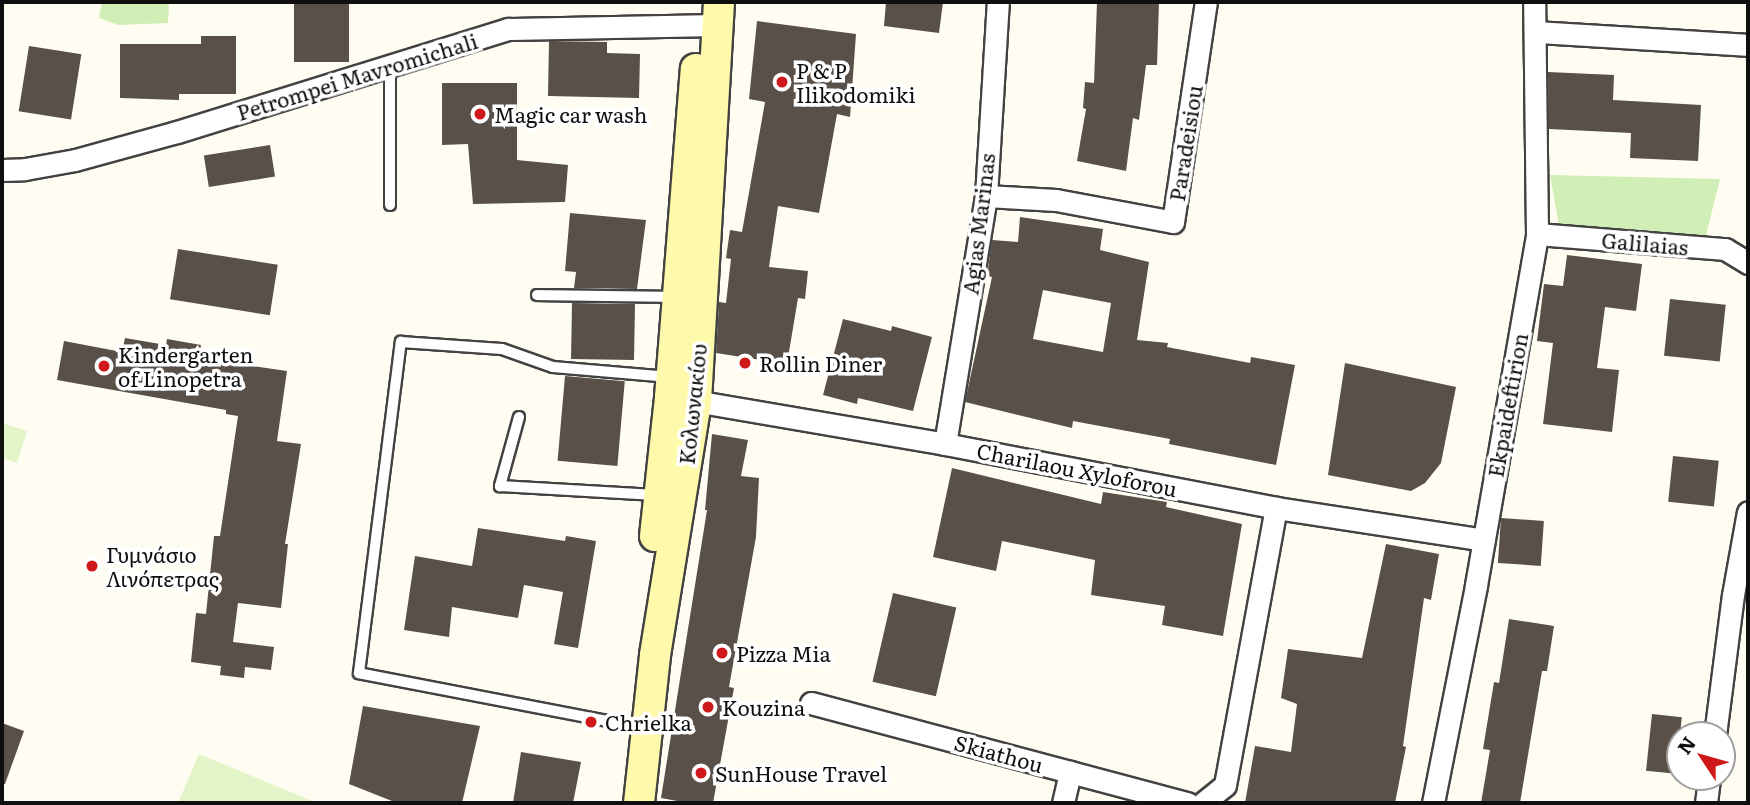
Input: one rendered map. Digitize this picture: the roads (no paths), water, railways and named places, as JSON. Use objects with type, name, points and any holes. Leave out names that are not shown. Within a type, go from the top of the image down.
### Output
[{"type":"main road","name":"Κολωνακίου","points":[[619,803],[660,496],[679,392],[678,297],[710,13]]},
{"type":"main road","name":"Κολωνακίου","points":[[639,803],[679,392],[710,13]]},
{"type":"street","name":"Agias Marinas","points":[[945,444],[986,196],[998,2]]},
{"type":"street","name":"Paradeisiou","points":[[986,196],[1056,200],[1173,222],[1206,2]]},
{"type":"street","name":"Ekpaideftirion","points":[[1433,803],[1484,540],[1537,234],[1534,2]]},
{"type":"street","name":"Petrompei Mavromichali","points":[[2,170],[25,169],[75,160],[177,132],[508,29],[710,13]]},
{"type":"street","points":[[1536,32],[1748,45]]},
{"type":"street","name":"Galilaias","points":[[1537,234],[1725,249],[1748,263]]},
{"type":"street","name":"Charilaou Xyloforou","points":[[679,392],[1276,508],[1484,540]]},
{"type":"street","points":[[1203,803],[1225,785],[1276,508]]},
{"type":"street","points":[[1717,721],[1733,595],[1748,512]]},
{"type":"street","name":"Skiathou","points":[[811,704],[1188,803]]},
{"type":"street","points":[[1063,803],[1070,772]]},
{"type":"lane","points":[[390,64],[390,205]]},
{"type":"lane","points":[[537,295],[678,297]]},
{"type":"lane","points":[[628,725],[359,673],[401,342],[502,349],[553,367],[679,392]]},
{"type":"lane","points":[[519,417],[500,486],[660,496]]},
{"type":"place","name":"P & P Ilikodomiki","points":[[782,82]]},
{"type":"place","name":"Magic car wash","points":[[480,114]]},
{"type":"place","name":"Rollin Diner","points":[[745,363]]},
{"type":"place","name":"Kindergarten of Linopetra","points":[[104,366]]},
{"type":"place","name":"Γυμνάσιο Λινόπετρας","points":[[92,566]]},
{"type":"place","name":"Pizza Mia","points":[[722,653]]},
{"type":"place","name":"Kouzina","points":[[708,707]]},
{"type":"place","name":"Chrielka","points":[[591,722]]},
{"type":"place","name":"SunHouse Travel","points":[[701,773]]}]
